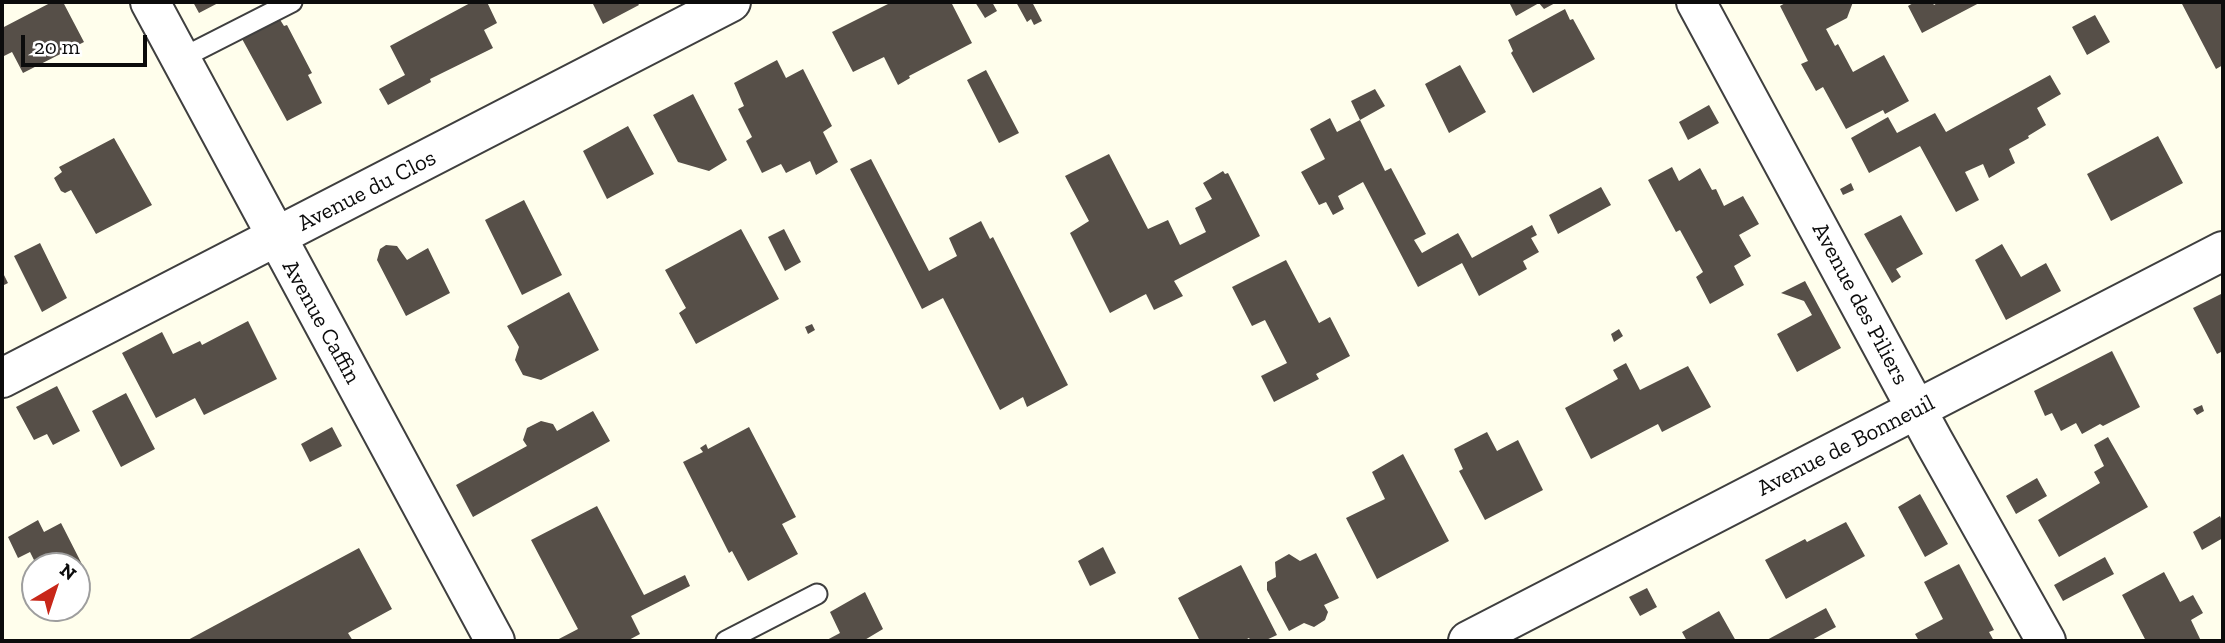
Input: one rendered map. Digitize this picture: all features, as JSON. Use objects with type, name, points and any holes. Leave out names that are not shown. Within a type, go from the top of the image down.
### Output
[{"type":"street","name":"Avenue Caffin","points":[[150,2],[495,641]]},
{"type":"street","name":"Avenue du Clos","points":[[2,378],[731,2]]},
{"type":"street","name":"Avenue des Piliers","points":[[1696,2],[2046,641]]},
{"type":"street","name":"Avenue de Bonneuil","points":[[1468,641],[2223,251]]},
{"type":"lane","points":[[180,59],[292,2]]},
{"type":"lane","points":[[726,641],[817,594]]},
{"type":"building","points":[[52,2],[63,2],[84,42],[23,73],[12,52],[2,57],[2,28]]},
{"type":"building","points":[[193,2],[220,2],[199,13]]},
{"type":"building","points":[[472,2],[487,2],[497,23],[484,30],[493,48],[430,79],[431,82],[388,105],[379,89],[405,75],[390,46]]},
{"type":"building","points":[[592,2],[637,2],[639,5],[603,24]]},
{"type":"building","points":[[892,2],[951,2],[972,43],[909,76],[910,78],[898,85],[884,57],[853,72],[832,32]]},
{"type":"building","points":[[975,2],[992,2],[997,11],[985,18]]},
{"type":"building","points":[[1016,2],[1032,2],[1042,21],[1034,25],[1031,19],[1027,22]]},
{"type":"building","points":[[1509,2],[1557,2],[1544,9],[1539,3],[1516,16]]},
{"type":"building","points":[[1787,2],[1853,2],[1847,18],[1826,29],[1835,46],[1838,44],[1853,72],[1884,55],[1909,101],[1885,114],[1883,110],[1846,129],[1823,87],[1816,91],[1801,64],[1808,61],[1780,6]]},
{"type":"building","points":[[1915,2],[1932,2],[1934,5],[1939,2],[1981,2],[1922,33],[1908,6]]},
{"type":"building","points":[[2181,2],[2223,2],[2223,65],[2216,69]]},
{"type":"building","points":[[1565,9],[1595,59],[1533,93],[1511,53],[1513,51],[1508,40]]},
{"type":"building","points":[[2095,15],[2110,42],[2087,55],[2072,27]]},
{"type":"building","points":[[279,18],[284,26],[287,25],[312,73],[308,75],[322,103],[287,121],[241,37]]},
{"type":"building","points":[[777,60],[786,78],[803,69],[832,126],[823,132],[838,162],[816,175],[810,161],[786,173],[781,164],[762,173],[746,141],[752,137],[738,109],[744,106],[734,83]]},
{"type":"building","points":[[1460,65],[1486,112],[1449,133],[1425,84]]},
{"type":"building","points":[[986,70],[1019,133],[999,143],[967,80]]},
{"type":"building","points":[[2050,75],[2061,94],[2037,108],[2046,125],[2009,149],[2015,163],[1989,178],[1983,164],[1965,172],[1979,200],[1956,212],[1920,146],[1869,173],[1851,138],[1888,117],[1897,133],[1935,113],[1946,132]]},
{"type":"building","points":[[1375,89],[1385,106],[1360,120],[1351,101]]},
{"type":"building","points":[[693,94],[727,160],[709,171],[678,162],[653,115]]},
{"type":"building","points":[[1709,105],[1719,123],[1688,140],[1679,122]]},
{"type":"building","points":[[1330,118],[1337,132],[1360,120],[1385,171],[1391,168],[1426,234],[1414,240],[1422,253],[1458,233],[1472,258],[1532,225],[1537,235],[1531,238],[1539,252],[1523,261],[1527,269],[1479,296],[1462,263],[1418,287],[1363,182],[1338,196],[1344,209],[1333,215],[1326,202],[1319,205],[1301,172],[1325,159],[1310,129]]},
{"type":"building","points":[[628,126],[654,174],[607,199],[583,151]]},
{"type":"building","points":[[2158,136],[2183,183],[2111,221],[2087,174]]},
{"type":"building","points":[[114,138],[152,205],[96,234],[71,190],[65,193],[61,191],[54,178],[62,172],[59,167]]},
{"type":"building","points":[[1109,154],[1148,229],[1168,220],[1180,245],[1206,232],[1195,208],[1212,199],[1203,183],[1223,171],[1228,173],[1260,236],[1174,281],[1183,296],[1154,310],[1146,294],[1110,313],[1070,233],[1089,221],[1065,176]]},
{"type":"building","points":[[871,159],[929,271],[957,256],[949,238],[981,221],[990,239],[993,237],[1068,385],[1027,407],[1023,397],[1000,410],[943,298],[922,309],[850,169]]},
{"type":"building","points":[[1672,167],[1679,181],[1700,168],[1712,190],[1716,189],[1724,206],[1743,196],[1759,224],[1739,235],[1751,256],[1734,266],[1744,285],[1710,304],[1696,277],[1703,272],[1680,230],[1676,232],[1648,180]]},
{"type":"building","points":[[1851,183],[1854,190],[1843,195],[1840,189]]},
{"type":"building","points":[[1601,187],[1611,205],[1558,234],[1549,215]]},
{"type":"building","points":[[524,200],[562,275],[522,295],[485,220]]},
{"type":"building","points":[[1901,215],[1923,254],[1896,269],[1901,277],[1892,283],[1864,234]]},
{"type":"building","points":[[741,229],[779,299],[696,344],[679,313],[686,308],[665,270]]},
{"type":"building","points":[[784,229],[801,262],[785,271],[768,237]]},
{"type":"building","points":[[40,243],[67,298],[42,312],[14,256]]},
{"type":"building","points":[[2002,244],[2021,277],[2046,263],[2061,291],[2006,320],[1975,260]]},
{"type":"building","points":[[386,245],[397,246],[407,260],[428,248],[450,293],[406,316],[377,260],[380,249]]},
{"type":"building","points":[[1286,260],[1319,323],[1330,317],[1350,356],[1316,374],[1319,379],[1274,402],[1261,376],[1287,363],[1265,320],[1252,326],[1232,287]]},
{"type":"building","points":[[2,271],[8,283],[2,286]]},
{"type":"building","points":[[1805,281],[1841,348],[1797,372],[1777,334],[1812,315],[1804,301],[1781,293]]},
{"type":"building","points":[[569,292],[599,350],[541,380],[523,375],[515,360],[519,347],[507,326]]},
{"type":"building","points":[[2223,293],[2223,351],[2217,354],[2193,308]]},
{"type":"building","points":[[248,321],[277,379],[204,415],[195,398],[156,418],[122,353],[162,332],[173,354],[200,341],[202,345]]},
{"type":"building","points":[[812,324],[815,330],[808,334],[805,327]]},
{"type":"building","points":[[1619,329],[1623,336],[1614,342],[1611,334]]},
{"type":"building","points":[[2112,351],[2140,407],[2082,434],[2076,423],[2061,431],[2052,413],[2045,416],[2034,391]]},
{"type":"building","points":[[1626,363],[1640,390],[1688,366],[1711,407],[1662,432],[1658,424],[1591,459],[1565,408],[1618,379],[1613,370]]},
{"type":"building","points":[[57,386],[80,431],[53,445],[47,434],[34,440],[16,407]]},
{"type":"building","points":[[126,393],[155,449],[121,467],[92,411]]},
{"type":"building","points":[[2202,405],[2204,411],[2197,415],[2193,409]]},
{"type":"building","points":[[593,411],[610,441],[473,517],[456,485],[527,446],[523,440],[527,428],[541,421],[553,424],[557,431]]},
{"type":"building","points":[[332,427],[342,446],[310,462],[301,444]]},
{"type":"building","points":[[749,427],[796,517],[782,524],[798,554],[748,581],[732,551],[729,553],[683,462],[703,452],[700,448],[706,444],[708,449]]},
{"type":"building","points":[[1487,432],[1497,451],[1518,440],[1543,490],[1485,520],[1459,471],[1463,469],[1454,449]]},
{"type":"building","points":[[2108,437],[2148,507],[2059,557],[2038,520],[2100,483],[2094,472],[2104,466],[2094,445]]},
{"type":"building","points":[[1403,454],[1449,541],[1377,579],[1346,518],[1385,499],[1372,472]]},
{"type":"building","points":[[2037,478],[2047,496],[2016,514],[2006,496]]},
{"type":"building","points":[[1920,494],[1948,544],[1925,557],[1898,507]]},
{"type":"building","points":[[597,506],[644,595],[685,575],[690,586],[631,616],[640,634],[627,641],[555,641],[578,629],[531,540]]},
{"type":"building","points":[[2220,516],[2223,538],[2202,550],[2193,532]]},
{"type":"building","points":[[38,520],[44,532],[61,523],[76,552],[21,552],[18,558],[8,537]]},
{"type":"building","points":[[1846,522],[1865,556],[1786,599],[1765,560]]},
{"type":"building","points":[[1103,547],[1116,573],[1090,586],[1078,561]]},
{"type":"building","points":[[359,548],[392,609],[348,633],[353,641],[186,641]]},
{"type":"building","points":[[1316,553],[1339,598],[1324,605],[1328,612],[1325,620],[1314,627],[1304,623],[1289,631],[1267,590],[1267,582],[1276,577],[1275,562],[1289,554],[1300,561]]},
{"type":"building","points":[[2105,557],[2114,574],[2063,601],[2054,585]]},
{"type":"building","points":[[1959,564],[1994,630],[1989,632],[1994,641],[1919,641],[1915,634],[1943,619],[1924,582]]},
{"type":"building","points":[[1241,565],[1277,635],[1264,641],[1251,641],[1249,638],[1243,641],[1200,641],[1178,598]]},
{"type":"building","points":[[2164,572],[2180,602],[2193,595],[2203,613],[2191,620],[2201,641],[2146,641],[2122,595]]},
{"type":"building","points":[[1647,588],[1657,607],[1640,616],[1629,597]]},
{"type":"building","points":[[865,592],[883,629],[863,641],[825,641],[840,633],[830,612]]},
{"type":"building","points":[[1826,608],[1836,627],[1810,641],[1765,641]]},
{"type":"building","points":[[1719,611],[1736,641],[1687,641],[1682,632]]}]
